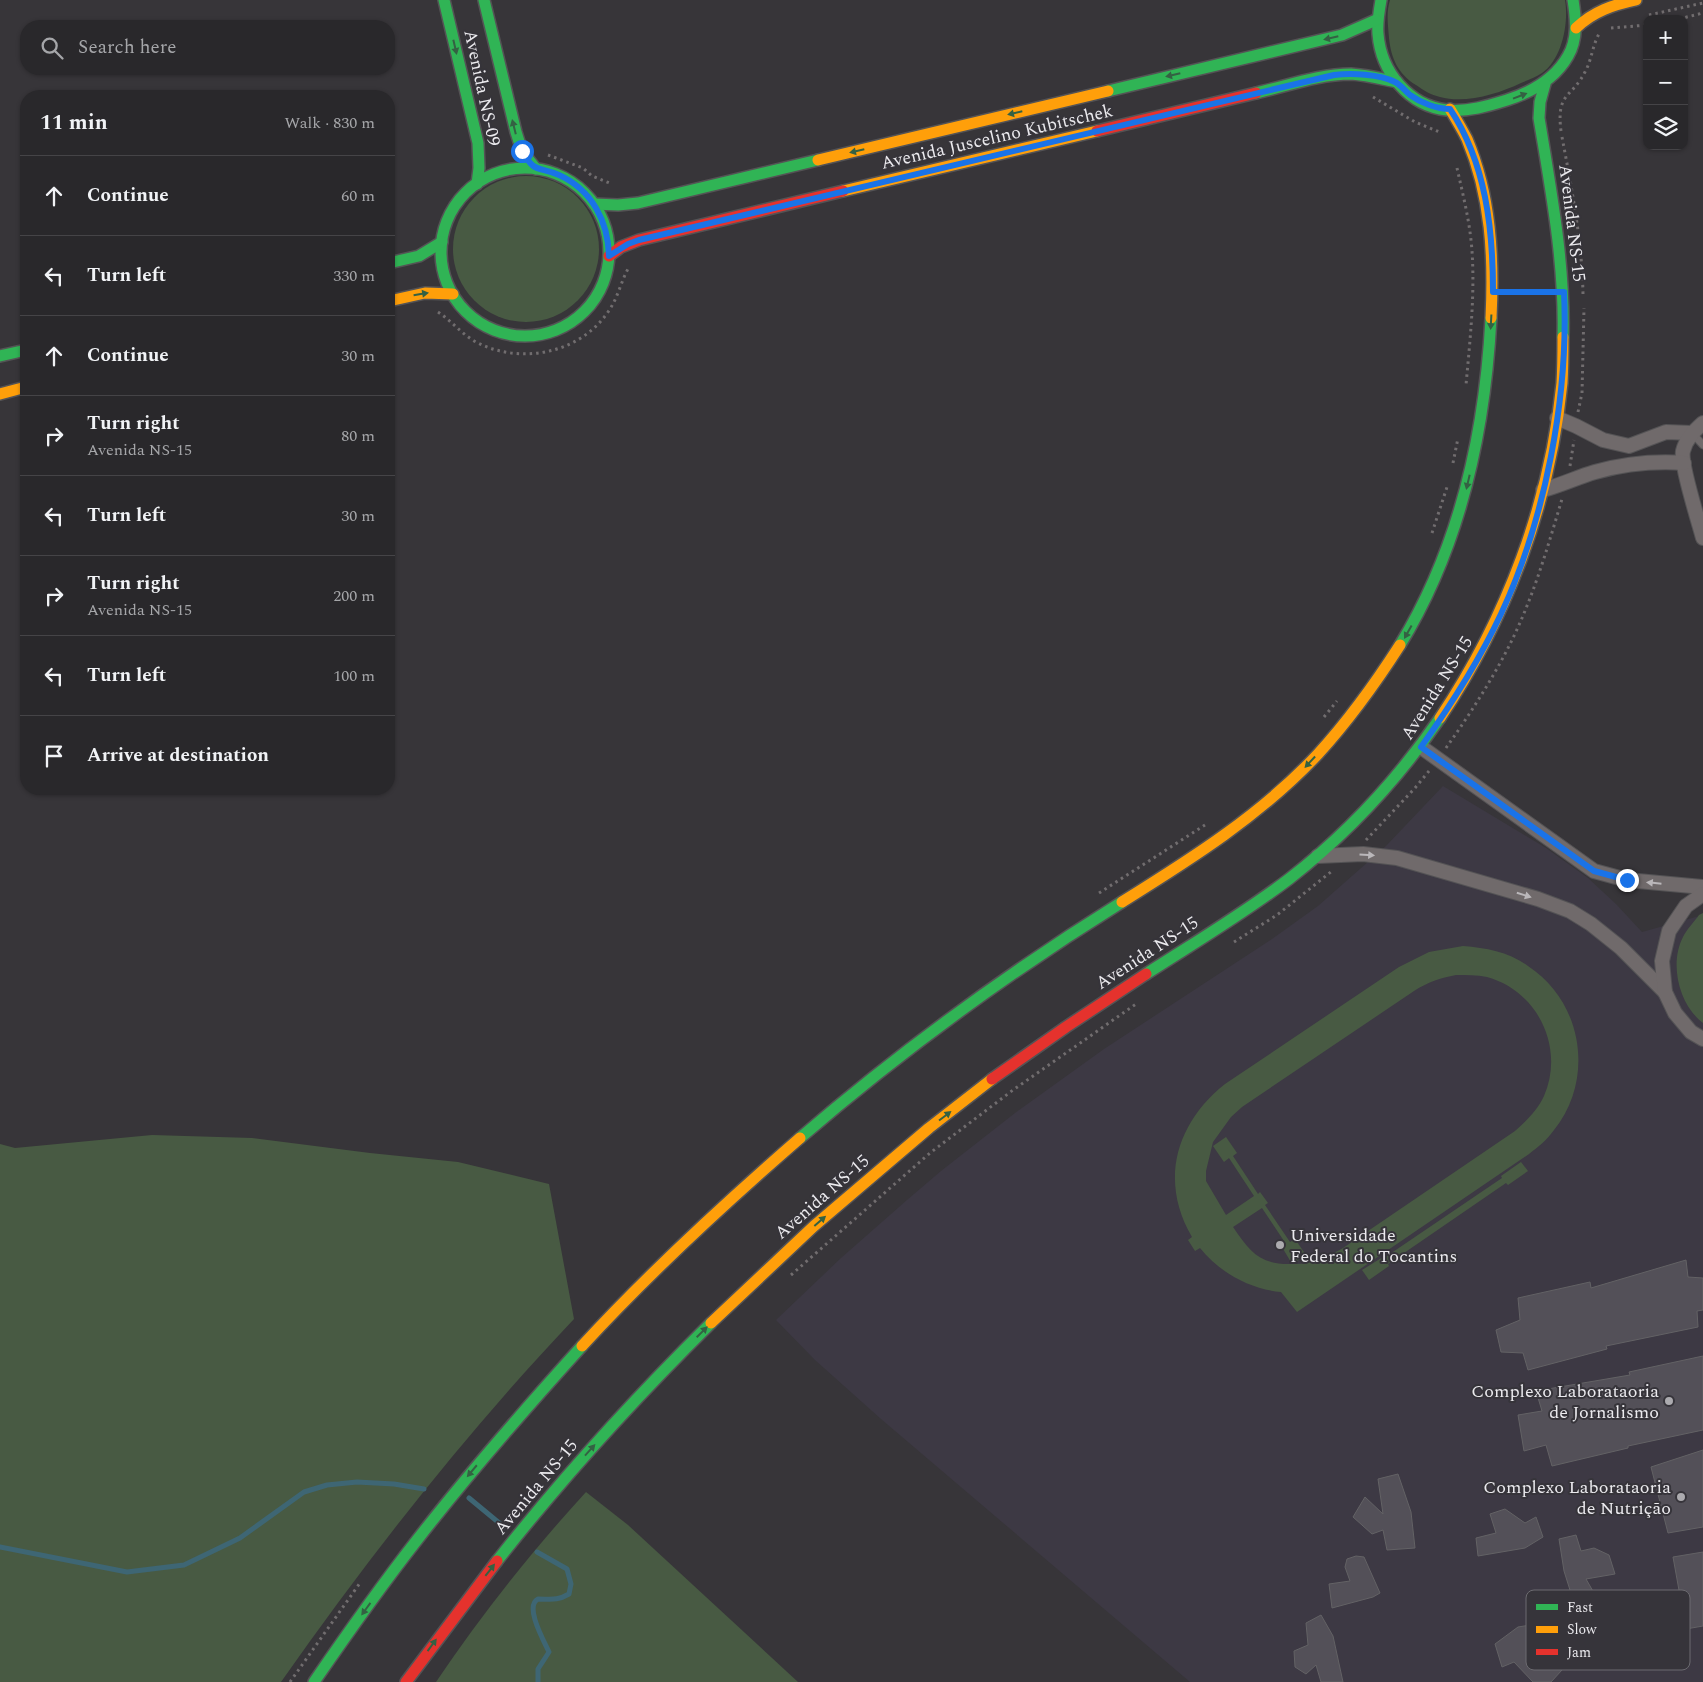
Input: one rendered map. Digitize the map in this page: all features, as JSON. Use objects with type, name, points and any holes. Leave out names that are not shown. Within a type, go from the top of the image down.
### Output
[{"type":"main road","name":"Avenida NS-09","points":[[444,0],[478,143],[477,184]]},
{"type":"main road","name":"Avenida NS-09","points":[[484,0],[516,132],[522,151],[536,169]]},
{"type":"main road","points":[[1380,0],[1376,20],[1377,34],[1381,55],[1389,72],[1396,82],[1410,95],[1437,107],[1450,109],[1473,108],[1494,104],[1520,96],[1545,84],[1567,58],[1573,44],[1576,28],[1573,0]]},
{"type":"main road","points":[[1576,28],[1589,15],[1595,12],[1636,0]]},
{"type":"main road","name":"Avenida Juscelino Kubitschek","points":[[594,204],[626,205],[647,201],[1342,35],[1376,20]]},
{"type":"main road","name":"Avenida Juscelino Kubitschek","points":[[609,256],[628,244],[639,240],[1318,78],[1348,73],[1396,82]]},
{"type":"main road","name":"Avenida NS-15","points":[[406,1682],[459,1608],[558,1486],[639,1396],[727,1307],[813,1227],[918,1137],[1013,1064],[1118,992],[1289,880],[1318,856],[1372,805],[1421,747],[1468,674],[1502,611],[1529,541],[1543,490],[1557,418],[1563,357],[1564,292],[1557,220],[1540,118],[1540,102],[1545,84]]},
{"type":"main road","points":[[314,1682],[394,1569],[443,1506],[504,1433],[649,1278],[744,1188],[883,1069],[983,994],[1036,956],[1195,855],[1242,822],[1290,783],[1345,723],[1371,691],[1409,629],[1432,585],[1459,516],[1484,406],[1493,292],[1491,238],[1486,205],[1471,146],[1462,127],[1450,109]]},
{"type":"main road","points":[[536,169],[559,175],[572,183],[594,204],[602,218],[607,233],[609,256],[604,281],[589,306],[571,321],[550,331],[521,335],[498,331],[472,317],[464,309],[453,294],[446,279],[442,265],[442,242],[448,220],[455,206],[477,184],[505,171],[536,169]]},
{"type":"main road","points":[[395,262],[419,256],[442,242]]},
{"type":"main road","points":[[395,300],[425,293],[453,294]]},
{"type":"main road","points":[[0,356],[20,351]]},
{"type":"main road","points":[[0,394],[20,389]]},
{"type":"street","points":[[1557,418],[1603,440],[1629,446],[1666,432],[1692,433]]},
{"type":"street","points":[[1703,423],[1692,433],[1683,452],[1684,463],[1703,538]]},
{"type":"street","points":[[1543,490],[1596,472],[1620,467],[1658,462],[1684,463]]},
{"type":"street","points":[[1421,747],[1594,871],[1627,880],[1703,887]]},
{"type":"street","points":[[1318,856],[1363,854],[1397,858],[1538,899],[1570,911],[1591,924],[1622,948],[1665,992],[1675,1013],[1691,1032],[1703,1040]]},
{"type":"street","points":[[1665,992],[1662,961],[1669,931],[1686,906],[1703,894]]},
{"type":"lane","points":[[1692,433],[1703,445]]},
{"type":"path","points":[[1640,17],[1703,2]]},
{"type":"path","points":[[1688,17],[1703,13]]},
{"type":"path","points":[[1631,19],[1633,26]]},
{"type":"path","points":[[1561,105],[1586,71],[1597,38],[1603,30],[1643,25]]},
{"type":"path","points":[[1367,95],[1415,122],[1444,134],[1448,138]]},
{"type":"path","points":[[544,152],[583,168],[592,176],[616,186]]},
{"type":"path","points":[[1456,165],[1469,224],[1472,250],[1472,292],[1466,387]]},
{"type":"path","points":[[433,311],[442,315],[469,338],[489,348],[520,354],[544,352],[578,340],[594,328],[609,311],[631,264]]},
{"type":"path","points":[[1472,292],[1583,292]]},
{"type":"path","points":[[1451,470],[1458,436]]},
{"type":"path","points":[[1430,536],[1449,479]]},
{"type":"path","points":[[1320,721],[1342,696]]},
{"type":"path","points":[[1096,895],[1211,821]]},
{"type":"shaded area","name":"Universidade Federal do Tocantins","points":[[1443,786],[1546,848],[1588,878],[1642,932],[1703,915],[1703,1682],[1190,1682],[881,1419],[815,1360],[776,1320],[841,1258],[907,1200],[1015,1113],[1104,1049],[1272,939],[1318,906],[1386,846]]},
{"type":"green space","points":[[1390,0],[1565,0],[1565,30],[1555,59],[1540,74],[1492,94],[1471,99],[1450,99],[1433,95],[1421,89],[1404,76],[1396,65],[1389,38],[1388,14]]},
{"type":"green space","points":[[526,176],[554,181],[578,197],[594,221],[599,249],[594,277],[578,301],[554,317],[526,322],[498,317],[474,301],[458,277],[453,249],[458,221],[474,197],[498,181]]},
{"type":"green space","points":[[1703,913],[1703,1023],[1688,1006],[1682,995],[1677,971],[1677,959],[1685,934],[1699,915]]},
{"type":"green space","points":[[1463,946],[1481,948],[1521,961],[1547,981],[1561,1000],[1571,1020],[1577,1042],[1578,1065],[1575,1088],[1567,1110],[1554,1130],[1536,1149],[1297,1312],[1281,1292],[1258,1287],[1236,1278],[1217,1265],[1200,1248],[1195,1251],[1188,1240],[1192,1237],[1182,1216],[1176,1195],[1175,1174],[1178,1154],[1184,1135],[1208,1099],[1225,1084],[1399,967],[1429,952]],"holes":[[[1456,975],[1487,977],[1505,984],[1533,1008],[1549,1041],[1551,1059],[1550,1078],[1544,1096],[1535,1111],[1515,1131],[1343,1248],[1319,1260],[1300,1264],[1293,1264],[1306,1255],[1295,1239],[1290,1242],[1265,1205],[1268,1203],[1260,1192],[1258,1194],[1233,1156],[1237,1153],[1226,1137],[1213,1146],[1224,1162],[1229,1158],[1254,1196],[1226,1215],[1206,1181],[1206,1171],[1213,1142],[1231,1117],[1242,1107],[1414,991],[1434,981]],[[1262,1208],[1286,1244],[1282,1247],[1292,1264],[1272,1262],[1257,1255],[1233,1227]]]},
{"type":"green space","points":[[152,1135],[252,1138],[458,1162],[549,1184],[574,1319],[495,1406],[421,1495],[350,1587],[281,1682],[0,1682],[0,1144],[15,1148]]},
{"type":"green space","points":[[1521,1162],[1528,1171],[1508,1185],[1506,1183],[1388,1264],[1389,1266],[1369,1280],[1362,1270],[1384,1258],[1502,1178],[1501,1176]]},
{"type":"green space","points":[[586,1492],[628,1525],[798,1682],[436,1682],[507,1584]]},
{"type":"building","points":[[1686,1260],[1688,1277],[1703,1278],[1703,1310],[1697,1311],[1698,1327],[1606,1346],[1607,1349],[1528,1370],[1523,1353],[1501,1352],[1496,1330],[1520,1320],[1518,1298],[1590,1282],[1591,1288]]},
{"type":"building","points":[[1703,1356],[1703,1430],[1628,1446],[1628,1448],[1552,1466],[1546,1445],[1524,1451],[1518,1415],[1542,1411],[1536,1391],[1630,1375],[1629,1372]]},
{"type":"building","name":"Complexo Laborataoria de Nutrição","points":[[1703,1450],[1703,1527],[1668,1533],[1651,1467]]},
{"type":"building","points":[[1398,1474],[1411,1512],[1415,1548],[1387,1550],[1383,1530],[1372,1534],[1353,1517],[1365,1497],[1383,1514],[1378,1479]]},
{"type":"building","points":[[1505,1509],[1525,1523],[1536,1517],[1543,1537],[1525,1548],[1478,1556],[1476,1538],[1496,1533],[1490,1514]]},
{"type":"building","points":[[1576,1535],[1581,1551],[1594,1548],[1609,1555],[1615,1574],[1586,1579],[1592,1590],[1570,1590],[1564,1571],[1559,1539]]},
{"type":"building","points":[[1703,1552],[1703,1626],[1690,1628],[1690,1590],[1679,1590],[1673,1557]]},
{"type":"building","points":[[1356,1556],[1364,1557],[1380,1593],[1373,1597],[1332,1608],[1329,1584],[1350,1581],[1345,1567],[1347,1559]]},
{"type":"building","points":[[1321,1615],[1333,1636],[1343,1682],[1321,1682],[1316,1665],[1306,1674],[1295,1667],[1294,1651],[1308,1645],[1306,1623]]},
{"type":"building","points":[[1526,1626],[1526,1670],[1562,1670],[1551,1682],[1533,1682],[1514,1662],[1502,1667],[1495,1644],[1518,1627]]},
{"type":"waterway","points":[[0,1547],[127,1572],[184,1565],[240,1538],[304,1492],[327,1485],[357,1482],[394,1484],[424,1489]]},
{"type":"waterway","points":[[469,1498],[504,1527]]},
{"type":"waterway","points":[[537,1552],[567,1569],[571,1584],[569,1594],[561,1598],[538,1599],[534,1603],[533,1609],[536,1624],[549,1652],[538,1669],[538,1682]]},
{"type":"traffic: fast","points":[[444,0],[478,143],[479,168],[477,184]]},
{"type":"traffic: fast","points":[[484,0],[516,132],[522,151],[536,169]]},
{"type":"traffic: fast","points":[[1381,0],[1378,34],[1380,48],[1391,74],[1399,85],[1421,102],[1447,110],[1478,108],[1507,100],[1534,89],[1550,78],[1563,64],[1573,43],[1575,36],[1573,0]]},
{"type":"traffic: fast","points":[[1108,91],[1342,35],[1376,20]]},
{"type":"traffic: fast","points":[[1256,93],[1315,78],[1351,74],[1397,82]]},
{"type":"traffic: fast","points":[[1545,84],[1540,102],[1539,118],[1559,254],[1562,282],[1563,337]]},
{"type":"traffic: fast","points":[[594,204],[618,205],[638,203],[818,160]]},
{"type":"traffic: fast","points":[[525,168],[549,172],[564,178],[578,187],[590,199],[599,213],[605,228],[609,252],[605,276],[599,291],[590,305],[578,317],[564,326],[549,332],[525,336],[501,332],[486,326],[472,317],[460,305],[451,291],[445,276],[441,252],[445,228],[451,213],[460,199],[472,187],[486,178],[501,172],[525,168]]},
{"type":"traffic: fast","points":[[395,262],[419,256],[442,242]]},
{"type":"traffic: fast","points":[[1400,645],[1421,608],[1439,569],[1454,529],[1466,488],[1483,404],[1491,318]]},
{"type":"traffic: fast","points":[[0,356],[20,351]]},
{"type":"traffic: fast","points":[[1146,974],[1254,904],[1310,862],[1351,824],[1389,784],[1440,718]]},
{"type":"traffic: fast","points":[[800,1138],[877,1074],[956,1014],[1122,902]]},
{"type":"traffic: fast","points":[[497,1561],[600,1439],[711,1323]]},
{"type":"traffic: fast","points":[[314,1682],[377,1592],[437,1515],[539,1393],[582,1346]]},
{"type":"traffic: slow","points":[[1576,28],[1590,17],[1604,10],[1636,0]]},
{"type":"traffic: slow","points":[[818,160],[1108,91]]},
{"type":"traffic: slow","points":[[1450,109],[1467,139],[1475,161],[1486,205],[1492,272],[1491,318]]},
{"type":"traffic: slow","points":[[843,191],[1097,131]]},
{"type":"traffic: slow","points":[[395,300],[425,293],[453,294]]},
{"type":"traffic: slow","points":[[1440,718],[1464,680],[1505,600],[1522,558],[1536,515],[1556,428],[1562,383],[1563,337]]},
{"type":"traffic: slow","points":[[0,394],[20,389]]},
{"type":"traffic: slow","points":[[1122,902],[1224,835],[1273,797],[1296,776],[1318,754],[1351,715],[1400,645]]},
{"type":"traffic: slow","points":[[711,1323],[814,1226],[929,1128],[992,1079]]},
{"type":"traffic: slow","points":[[582,1346],[688,1239],[800,1138]]},
{"type":"traffic: jam","points":[[1097,131],[1256,93]]},
{"type":"traffic: jam","points":[[609,256],[621,247],[639,240],[843,191]]},
{"type":"traffic: jam","points":[[992,1079],[1146,974]]},
{"type":"traffic: jam","points":[[406,1682],[497,1561]]},
{"type":"place","name":"Universidade Federal do Tocantins","points":[[1280,1245]]},
{"type":"place","name":"Complexo Laborataoria de Jornalismo","points":[[1669,1401]]},
{"type":"place","name":"Complexo Laborataoria de Nutrição","points":[[1681,1497]]},
{"type":"route","points":[[522,151],[536,169],[559,175],[579,187],[590,198],[605,225],[609,256],[621,247],[639,240],[1334,75],[1359,74],[1396,82],[1410,95],[1421,101],[1444,109],[1450,109],[1462,127],[1471,146],[1486,205],[1491,238],[1493,292],[1564,292],[1564,324],[1557,418],[1550,461],[1529,541],[1502,611],[1485,645],[1442,718],[1421,747],[1594,871],[1627,880]]}]
